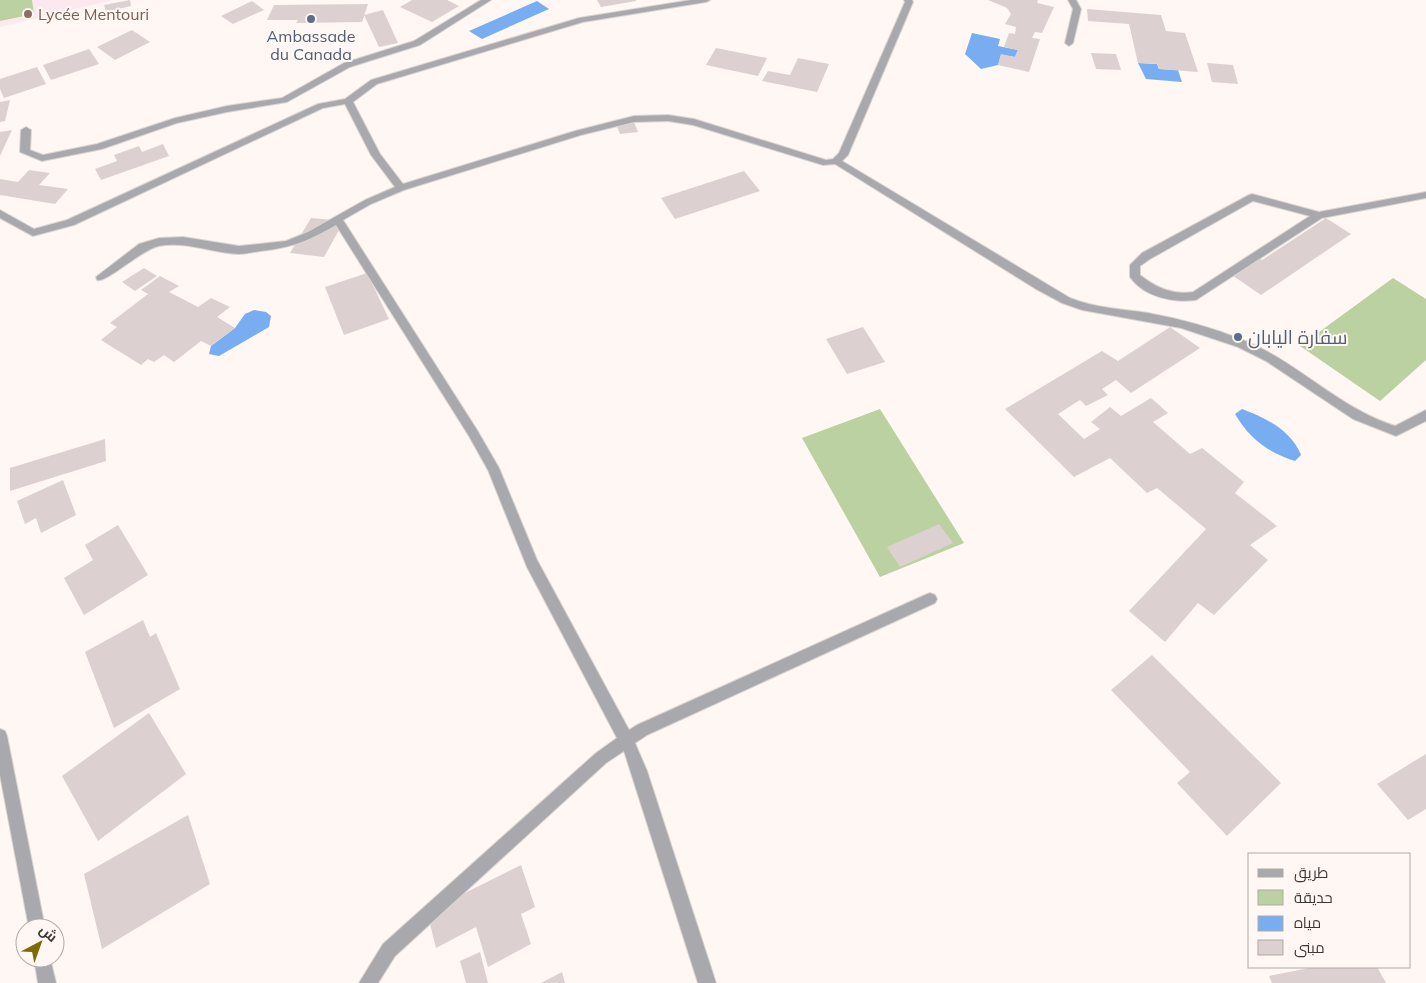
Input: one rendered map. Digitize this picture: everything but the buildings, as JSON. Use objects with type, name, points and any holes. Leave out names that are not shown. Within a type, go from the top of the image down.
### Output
[{"type":"street","points":[[26,130],[25,152],[42,158],[100,147],[175,121],[227,109],[284,100],[347,64],[417,43],[486,0]]},
{"type":"street","points":[[0,213],[33,233],[70,223],[321,106],[348,100],[374,82],[582,20],[706,0]]},
{"type":"street","points":[[101,277],[143,247],[159,242],[183,241],[239,250],[288,244],[338,220],[368,202],[402,188],[578,133],[634,119],[668,118],[694,122],[826,164],[843,155],[909,2],[908,0]]},
{"type":"street","points":[[1069,43],[1077,9],[1072,0]]},
{"type":"street","points":[[348,100],[376,155],[402,188]]},
{"type":"street","points":[[836,160],[1040,286],[1069,301],[1097,310],[1171,322],[1210,333],[1251,348],[1281,365],[1351,414],[1378,426],[1396,431],[1426,415]]},
{"type":"street","points":[[1319,215],[1252,197],[1146,256],[1135,265],[1135,277],[1156,293],[1180,299],[1196,296],[1319,215],[1426,195]]},
{"type":"street","points":[[338,220],[488,459],[511,508],[532,563],[627,740],[639,771],[707,983]]},
{"type":"street","points":[[368,983],[389,950],[601,758],[627,740],[642,730],[930,599]]},
{"type":"street","points":[[0,736],[35,918]]},
{"type":"street","points":[[44,968],[47,983]]},
{"type":"shaded area","name":"Lycée Mentouri","points":[[0,0],[113,0],[0,27]]},
{"type":"green space","points":[[0,0],[32,0],[34,14],[0,21]]},
{"type":"green space","points":[[1393,278],[1426,299],[1426,360],[1380,401],[1300,346]]},
{"type":"green space","points":[[880,409],[964,543],[880,577],[802,438]]},
{"type":"water","points":[[537,1],[549,9],[482,39],[469,31]]},
{"type":"water","points":[[972,33],[1000,39],[998,46],[1018,50],[1015,57],[1001,55],[998,65],[981,69],[965,54]]},
{"type":"water","points":[[1138,63],[1157,64],[1159,69],[1178,70],[1182,82],[1146,79]]},
{"type":"water","points":[[254,310],[266,312],[271,316],[269,327],[219,356],[209,354],[211,346],[235,328],[245,314]]},
{"type":"water","points":[[1242,409],[1260,416],[1277,426],[1297,446],[1301,455],[1295,461],[1268,449],[1260,443],[1247,431],[1235,414]]},
{"type":"place","name":"Lycée Mentouri","points":[[28,14]]},
{"type":"place","name":"Ambassade du Canada","points":[[311,19]]},
{"type":"place","name":"سفارة اليابان","points":[[1238,337]]}]
